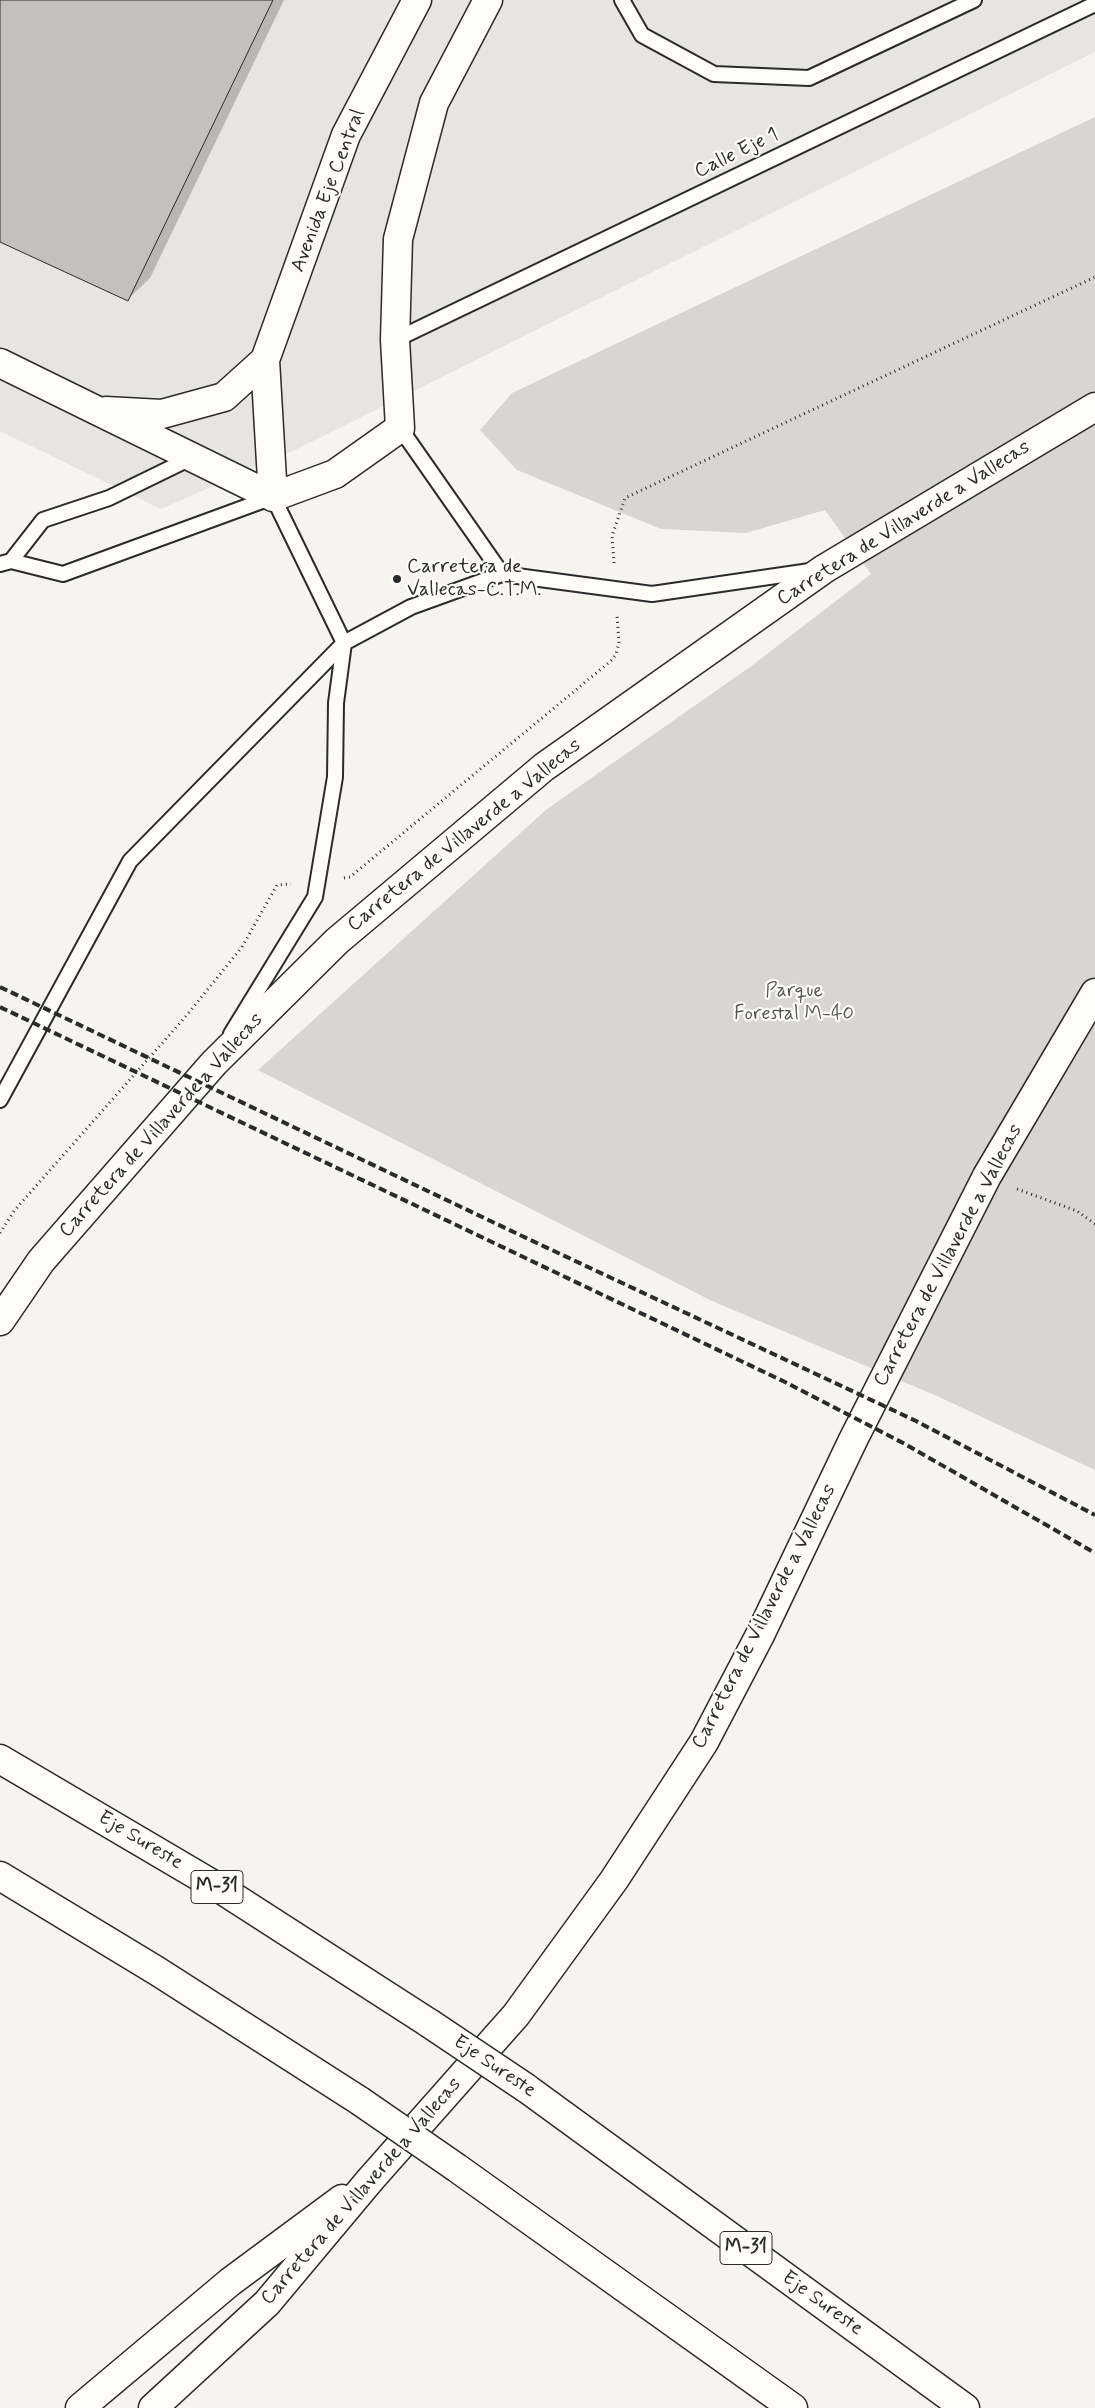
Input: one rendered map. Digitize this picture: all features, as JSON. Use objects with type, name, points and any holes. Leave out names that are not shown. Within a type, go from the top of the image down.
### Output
[{"type":"main road","name":"Avenida Eje Central","points":[[265,360],[346,135],[417,0]]},
{"type":"main road","points":[[0,363],[273,497],[335,474],[400,428],[395,340],[398,239],[434,102],[488,0]]},
{"type":"main road","points":[[94,410],[162,414],[224,397],[265,360]]},
{"type":"main road","points":[[265,360],[273,497]]},
{"type":"main road","name":"Carretera de Villaverde a Vallecas","points":[[0,1321],[42,1261],[214,1063],[337,941],[544,767],[824,570],[1095,407]]},
{"type":"main road","name":"Carretera de Villaverde a Vallecas","points":[[153,2408],[267,2303],[370,2180],[516,2015],[614,1880],[704,1742],[760,1635],[854,1440],[987,1176],[1095,993]]},
{"type":"main road","name":"Eje Sureste","points":[[0,1759],[224,1891],[526,2088],[965,2408]]},
{"type":"main road","points":[[0,1876],[157,1971],[360,2101],[457,2168],[792,2408]]},
{"type":"main road","points":[[80,2408],[230,2282],[330,2206],[370,2180]]},
{"type":"lane","points":[[622,0],[642,35],[714,74],[809,78],[974,0]]},
{"type":"lane","name":"Calle Eje 1","points":[[395,340],[1095,4]]},
{"type":"lane","points":[[400,428],[502,574]]},
{"type":"lane","points":[[5,563],[43,520],[109,498],[191,458]]},
{"type":"lane","points":[[5,563],[63,574],[273,497],[344,643],[336,703],[335,777],[315,896],[214,1063]]},
{"type":"lane","points":[[0,1100],[130,861],[344,643],[411,607],[502,574],[652,594],[824,570]]},
{"type":"path","points":[[612,536],[625,498],[1095,277]]},
{"type":"path","points":[[350,877],[612,660],[616,654],[619,642],[618,628]]},
{"type":"path","points":[[0,1233],[14,1211],[187,1015],[236,954],[277,885],[295,884]]},
{"type":"path","points":[[987,1176],[1060,1207],[1077,1211],[1095,1224]]},
{"type":"shaded area","points":[[0,0],[1095,0],[1095,52],[293,451],[161,509],[0,431]]},
{"type":"green space","name":"Parque Forestal M-40","points":[[1095,117],[1095,1470],[937,1396],[712,1301],[258,1070],[547,809],[750,667],[871,574],[825,510],[746,533],[661,529],[517,470],[480,430],[512,393]]},
{"type":"building","points":[[0,0],[273,0],[128,301],[0,242]]},
{"type":"railway","points":[[0,987],[522,1236],[916,1421],[1095,1515]]},
{"type":"railway","points":[[0,1007],[785,1382],[905,1444],[1095,1553]]},
{"type":"place","name":"Carretera de Vallecas-C.T.M.","points":[[397,579]]}]
